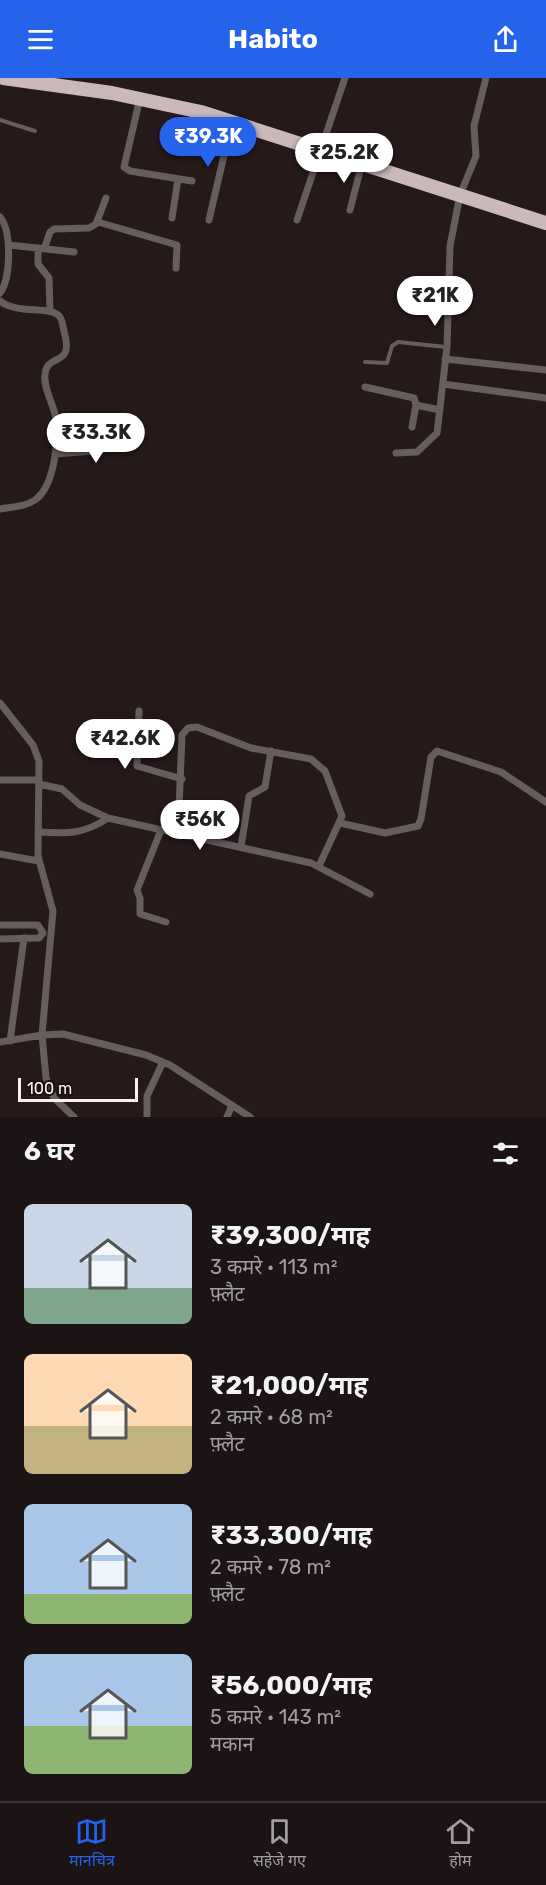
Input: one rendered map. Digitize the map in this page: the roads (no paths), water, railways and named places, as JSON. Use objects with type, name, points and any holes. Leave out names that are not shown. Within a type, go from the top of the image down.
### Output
[{"type":"highway","points":[[0,86],[4,78],[140,98],[232,121],[546,223]]},
{"type":"street","points":[[297,220],[345,78]]},
{"type":"street","points":[[396,453],[414,454],[436,433],[447,347],[450,246],[460,195],[476,156],[474,126],[486,78]]},
{"type":"street","points":[[140,98],[124,167],[130,171],[192,181]]},
{"type":"street","points":[[209,220],[232,121]]},
{"type":"street","points":[[350,210],[362,163]]},
{"type":"street","points":[[172,218],[178,179]]},
{"type":"street","points":[[50,311],[49,278],[38,264],[41,248],[54,229],[89,228],[98,222],[106,198]]},
{"type":"street","points":[[0,217],[7,226],[9,245],[4,285],[0,293]]},
{"type":"street","points":[[98,222],[177,245],[176,268]]},
{"type":"street","points":[[9,245],[74,252]]},
{"type":"street","points":[[0,302],[13,309],[50,311],[61,319],[68,349],[65,355],[47,368],[44,377],[57,426],[55,454],[49,480],[37,498],[26,504],[0,509]]},
{"type":"street","points":[[446,359],[546,370]]},
{"type":"street","points":[[443,384],[546,398]]},
{"type":"street","points":[[365,387],[412,397],[416,405],[412,427]]},
{"type":"street","points":[[416,405],[440,410]]},
{"type":"street","points":[[55,454],[94,451],[131,442]]},
{"type":"street","points":[[0,703],[33,745],[39,761],[38,861],[52,911],[42,1035],[49,1088],[54,1098],[74,1117]]},
{"type":"street","points":[[139,711],[137,766],[182,779]]},
{"type":"street","points":[[178,833],[183,732],[188,728],[210,730],[243,746],[312,759],[322,766],[341,810],[340,823],[319,866]]},
{"type":"street","points":[[241,847],[249,796],[265,787],[271,751]]},
{"type":"street","points":[[340,823],[385,833],[418,825],[421,819],[431,757],[436,751],[501,772],[546,802]]},
{"type":"street","points":[[0,780],[39,782],[62,789],[83,807],[108,818],[319,866],[370,894]]},
{"type":"street","points":[[38,832],[76,833],[91,829],[108,818]]},
{"type":"street","points":[[161,830],[136,890],[140,901],[139,914],[166,922]]},
{"type":"street","points":[[0,854],[38,861]]},
{"type":"street","points":[[0,926],[32,924],[41,927],[42,936],[0,939]]},
{"type":"street","points":[[10,1041],[24,938]]},
{"type":"street","points":[[0,1042],[63,1034],[146,1055],[163,1062],[250,1117]]},
{"type":"street","points":[[147,1117],[149,1089],[163,1062]]},
{"type":"street","points":[[227,1117],[232,1105]]},
{"type":"lane","points":[[0,120],[35,131]]},
{"type":"lane","points":[[365,362],[387,363],[392,346],[398,342],[447,347]]}]
